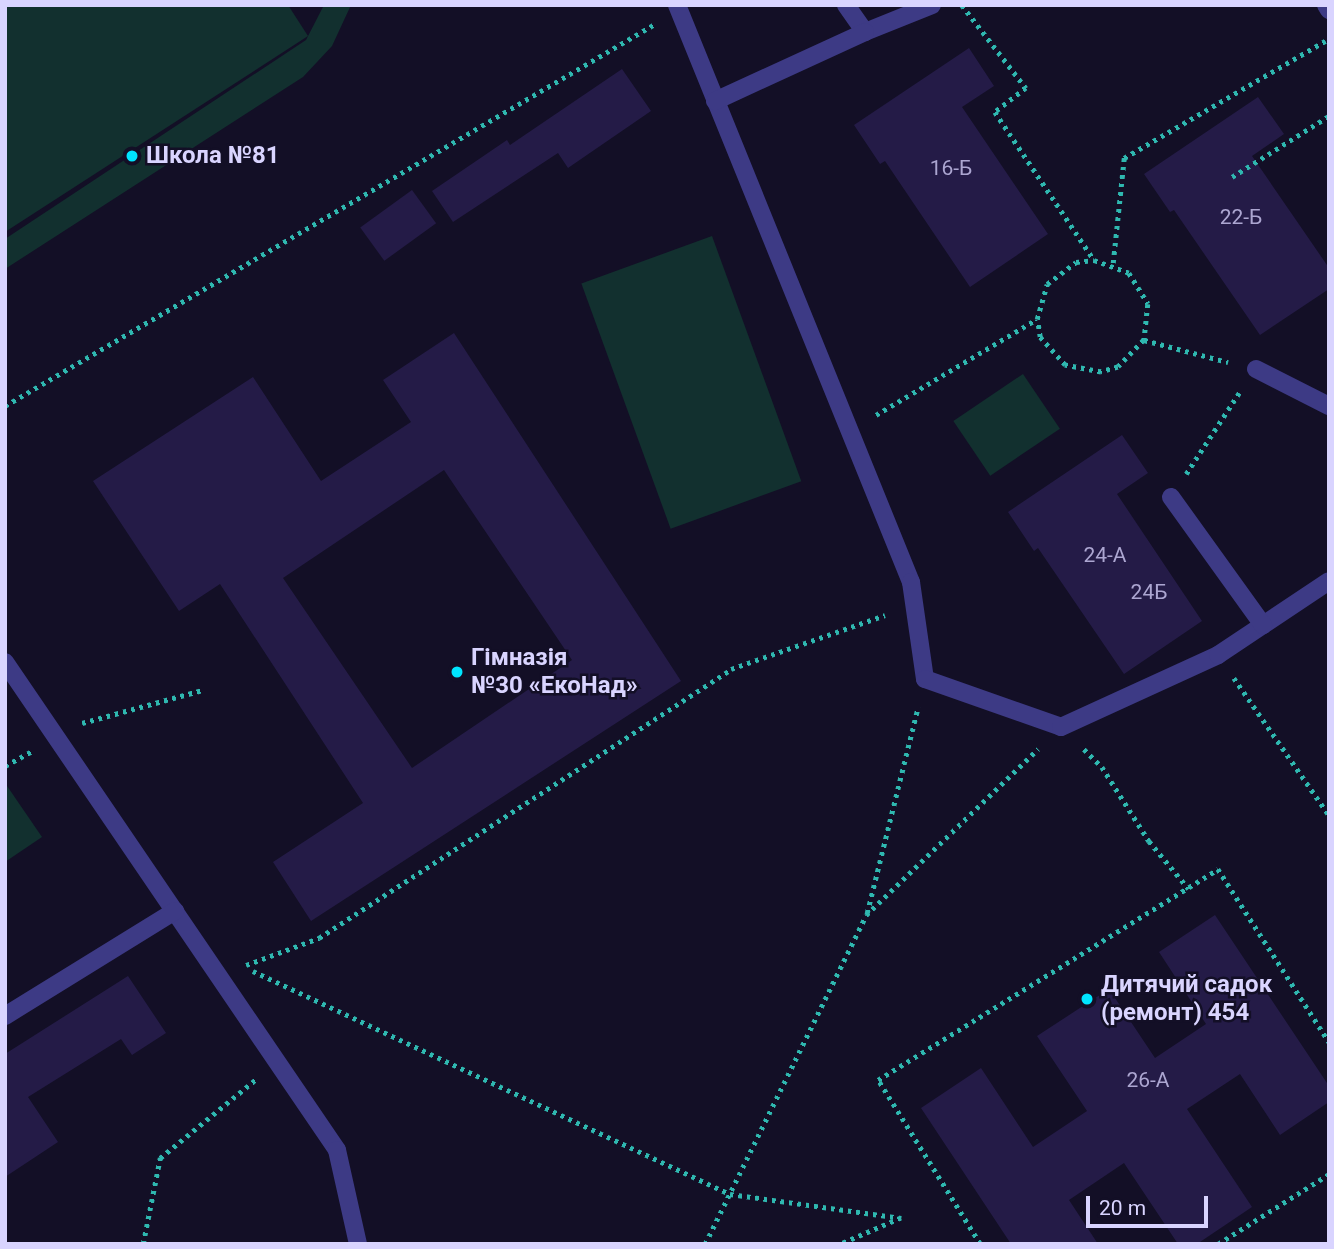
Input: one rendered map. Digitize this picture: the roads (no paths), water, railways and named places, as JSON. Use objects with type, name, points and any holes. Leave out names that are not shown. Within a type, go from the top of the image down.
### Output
[{"type":"lane","points":[[845,5],[865,32]]},
{"type":"lane","points":[[715,101],[865,32],[932,5]]},
{"type":"lane","points":[[1326,5],[1329,10]]},
{"type":"lane","points":[[677,8],[911,582],[925,679],[1061,727],[1218,655],[1329,581]]},
{"type":"lane","points":[[1255,369],[1329,406]]},
{"type":"lane","points":[[1171,497],[1263,625]]},
{"type":"lane","points":[[5,662],[337,1150],[358,1244]]},
{"type":"lane","points":[[5,1016],[175,911]]},
{"type":"place","name":"Школа №81","points":[[132,156]]},
{"type":"place","name":"Гімназія №30 «ЕкоНад»","points":[[457,672]]},
{"type":"place","name":"Дитячий садок (ремонт) 454","points":[[1087,999]]}]
